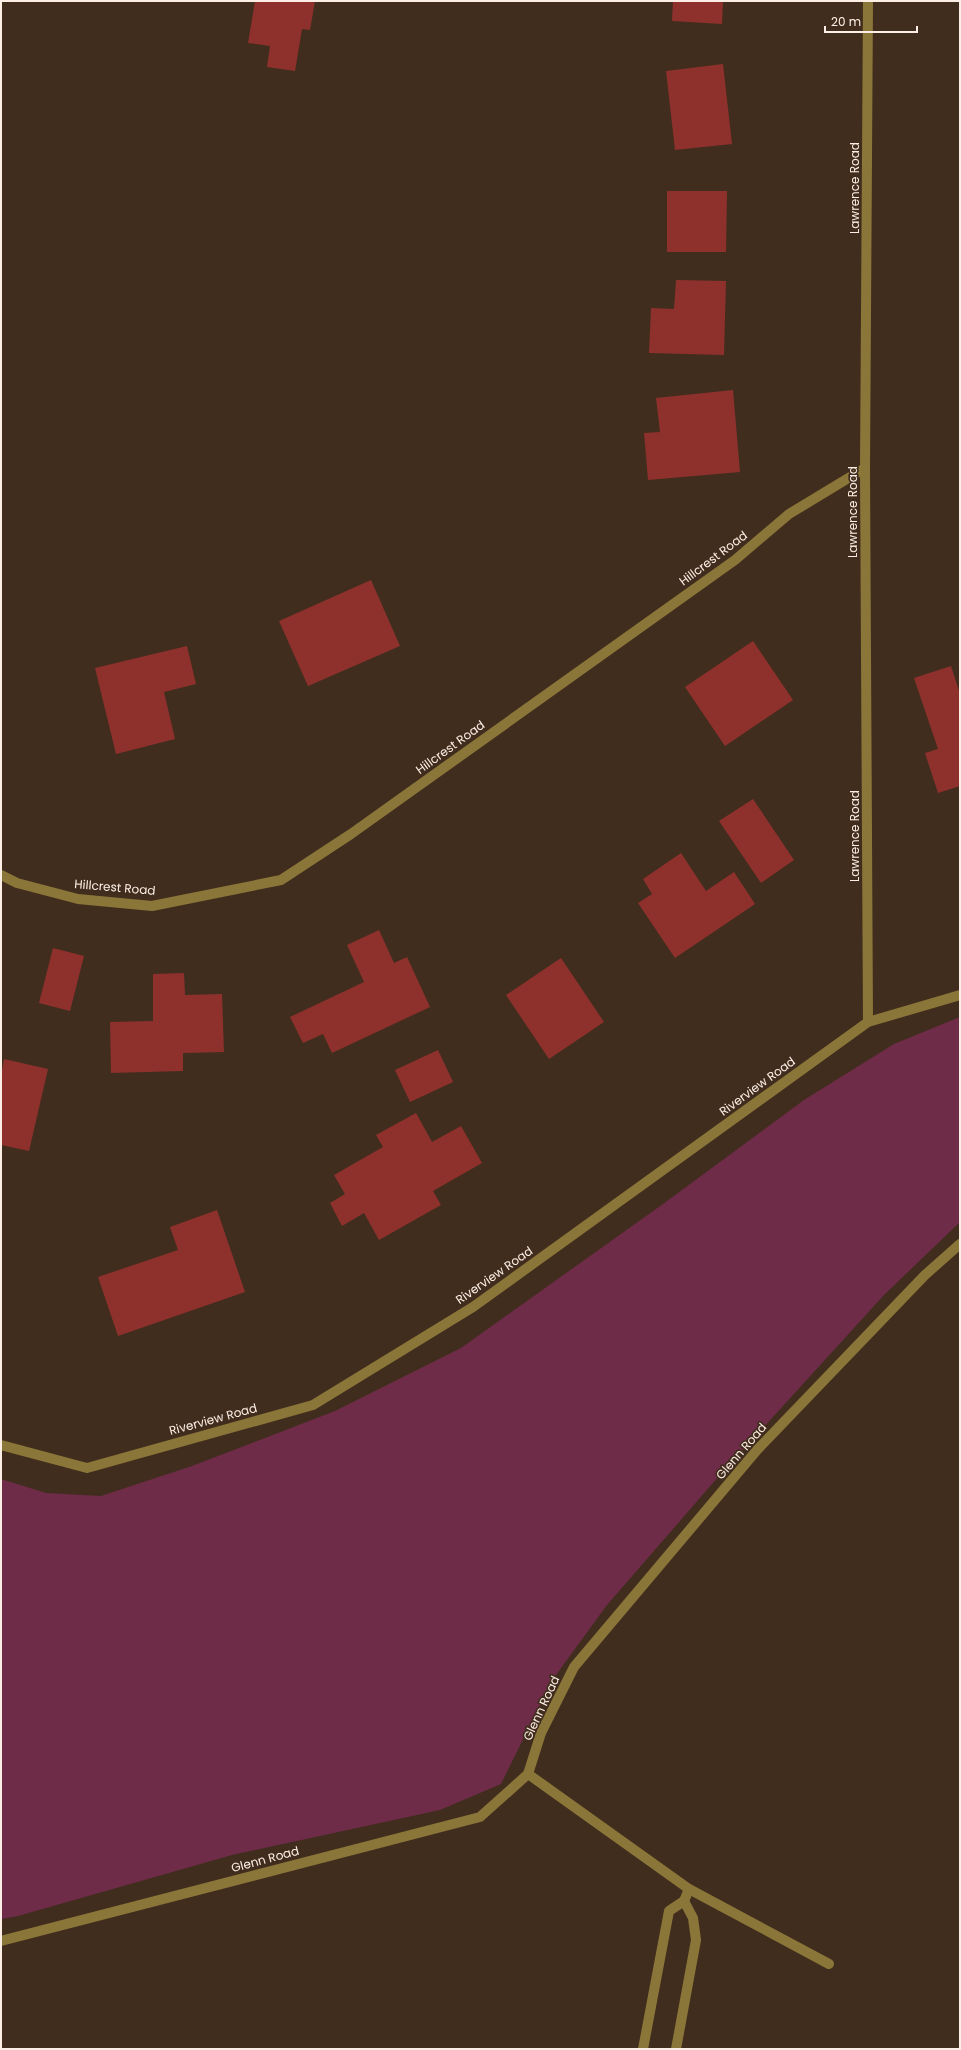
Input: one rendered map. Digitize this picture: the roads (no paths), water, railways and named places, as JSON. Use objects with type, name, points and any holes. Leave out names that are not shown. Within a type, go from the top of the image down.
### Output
[{"type":"street","name":"Lawrence Road","points":[[868,1],[865,468],[868,1022]]},
{"type":"street","name":"Hillcrest Road","points":[[1,875],[17,882],[78,899],[152,906],[281,880],[351,834],[735,560],[789,514],[865,468]]},
{"type":"street","name":"Riverview Road","points":[[1,1445],[87,1468],[313,1405],[473,1307],[868,1022],[960,995]]},
{"type":"street","name":"Glenn Road","points":[[1,1941],[480,1817],[528,1774],[540,1733],[574,1667],[757,1450],[925,1275],[960,1244]]},
{"type":"street","points":[[528,1774],[689,1888],[829,1964]]},
{"type":"street","points":[[643,2049],[670,1911],[684,1901],[689,1888]]},
{"type":"street","points":[[676,2049],[696,1940],[693,1918],[684,1901]]}]
